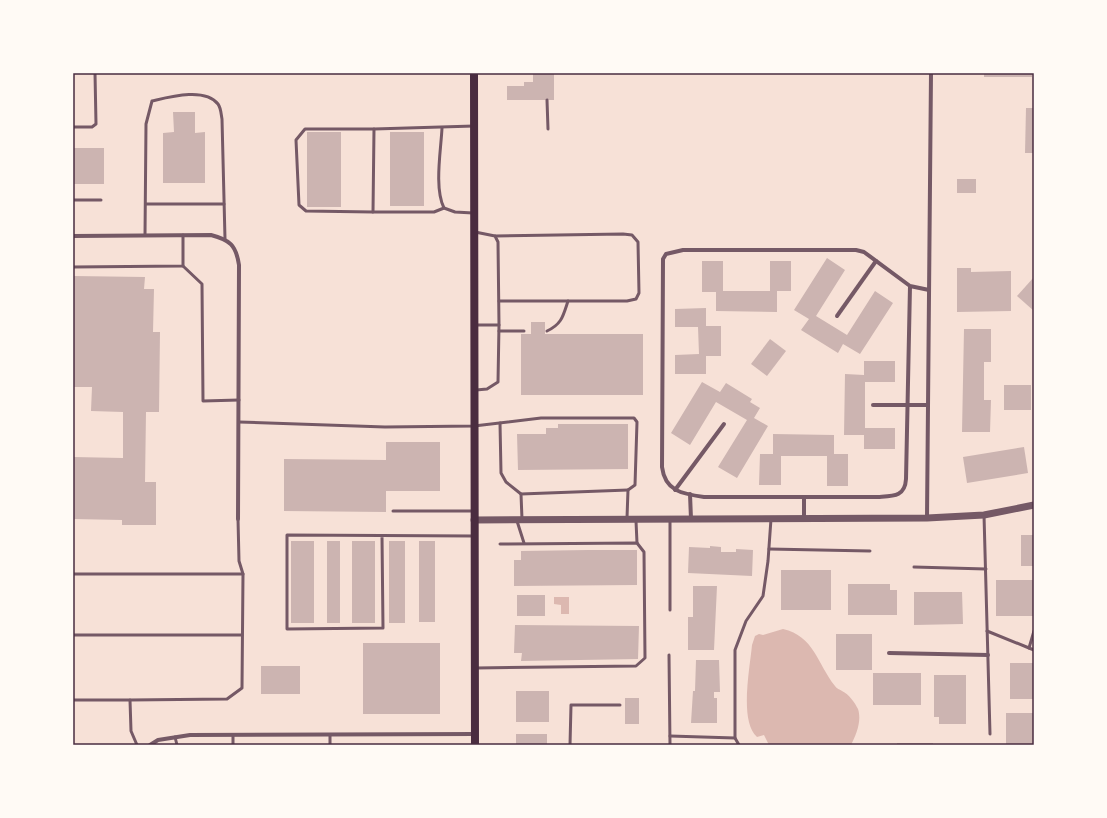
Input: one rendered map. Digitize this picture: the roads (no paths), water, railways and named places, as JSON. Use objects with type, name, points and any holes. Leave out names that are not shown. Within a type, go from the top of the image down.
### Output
[{"type":"main road","points":[[474,73],[475,745]]},
{"type":"street","points":[[927,518],[931,73]]},
{"type":"street","points":[[73,236],[212,235],[225,239],[233,246],[238,254],[238,519]]},
{"type":"street","points":[[910,286],[906,487],[896,496],[704,496],[676,490],[666,483],[662,467],[663,259],[666,254],[683,250],[846,249],[864,252],[910,286],[929,290]]},
{"type":"street","points":[[837,316],[876,261]]},
{"type":"street","points":[[873,405],[928,405]]},
{"type":"street","points":[[676,490],[724,424]]},
{"type":"street","points":[[690,494],[691,520]]},
{"type":"street","points":[[804,497],[804,519]]},
{"type":"street","points":[[474,520],[771,520],[927,518],[984,515],[1034,505]]},
{"type":"street","points":[[889,653],[988,655]]},
{"type":"street","points":[[150,745],[158,740],[190,735],[475,734]]},
{"type":"lane","points":[[73,127],[92,127],[96,124],[95,73]]},
{"type":"lane","points":[[145,235],[146,124],[152,101],[179,94],[210,97],[219,105],[222,119],[225,239]]},
{"type":"lane","points":[[547,100],[548,129]]},
{"type":"lane","points":[[474,126],[442,128],[305,129],[296,140],[299,204],[306,211],[434,212],[444,208],[455,212],[474,213]]},
{"type":"lane","points":[[373,212],[374,128]]},
{"type":"lane","points":[[442,128],[439,171],[441,202],[444,208]]},
{"type":"lane","points":[[73,200],[102,200]]},
{"type":"lane","points":[[146,204],[224,204]]},
{"type":"lane","points":[[474,232],[495,236],[632,235],[638,242],[639,293],[636,299],[627,301],[499,301]]},
{"type":"lane","points":[[183,235],[183,266]]},
{"type":"lane","points":[[474,391],[487,389],[498,382],[498,242],[495,236]]},
{"type":"lane","points":[[73,267],[183,266],[202,284],[203,401],[239,400]]},
{"type":"lane","points":[[547,331],[556,327],[563,317],[568,301]]},
{"type":"lane","points":[[474,325],[499,324]]},
{"type":"lane","points":[[499,331],[524,331]]},
{"type":"lane","points":[[239,422],[385,427],[474,426],[541,418],[634,418],[636,422],[635,485],[628,490],[521,494],[506,482],[501,473],[500,423]]},
{"type":"lane","points":[[627,520],[628,490]]},
{"type":"lane","points":[[521,494],[519,520],[524,544]]},
{"type":"lane","points":[[394,511],[474,511]]},
{"type":"lane","points":[[984,515],[990,734]]},
{"type":"lane","points":[[73,700],[227,699],[242,688],[243,574],[239,561],[238,519]]},
{"type":"lane","points":[[670,519],[670,610]]},
{"type":"lane","points":[[475,668],[636,666],[645,658],[644,552],[636,543],[636,520]]},
{"type":"lane","points":[[739,745],[735,738],[735,650],[746,621],[763,596],[771,520]]},
{"type":"lane","points":[[382,536],[383,628],[287,629],[287,535],[474,536]]},
{"type":"lane","points":[[500,544],[636,543]]},
{"type":"lane","points":[[769,549],[870,551]]},
{"type":"lane","points":[[914,567],[986,569]]},
{"type":"lane","points":[[73,574],[243,574]]},
{"type":"lane","points":[[987,631],[1034,650]]},
{"type":"lane","points":[[1029,648],[1034,631]]},
{"type":"lane","points":[[73,635],[242,635]]},
{"type":"lane","points":[[669,655],[670,745]]},
{"type":"lane","points":[[130,700],[131,731],[137,745]]},
{"type":"lane","points":[[570,745],[571,706],[620,705]]},
{"type":"lane","points":[[233,734],[234,745]]},
{"type":"lane","points":[[330,734],[330,745]]},
{"type":"lane","points":[[670,736],[735,738]]},
{"type":"lane","points":[[175,737],[177,745]]}]
